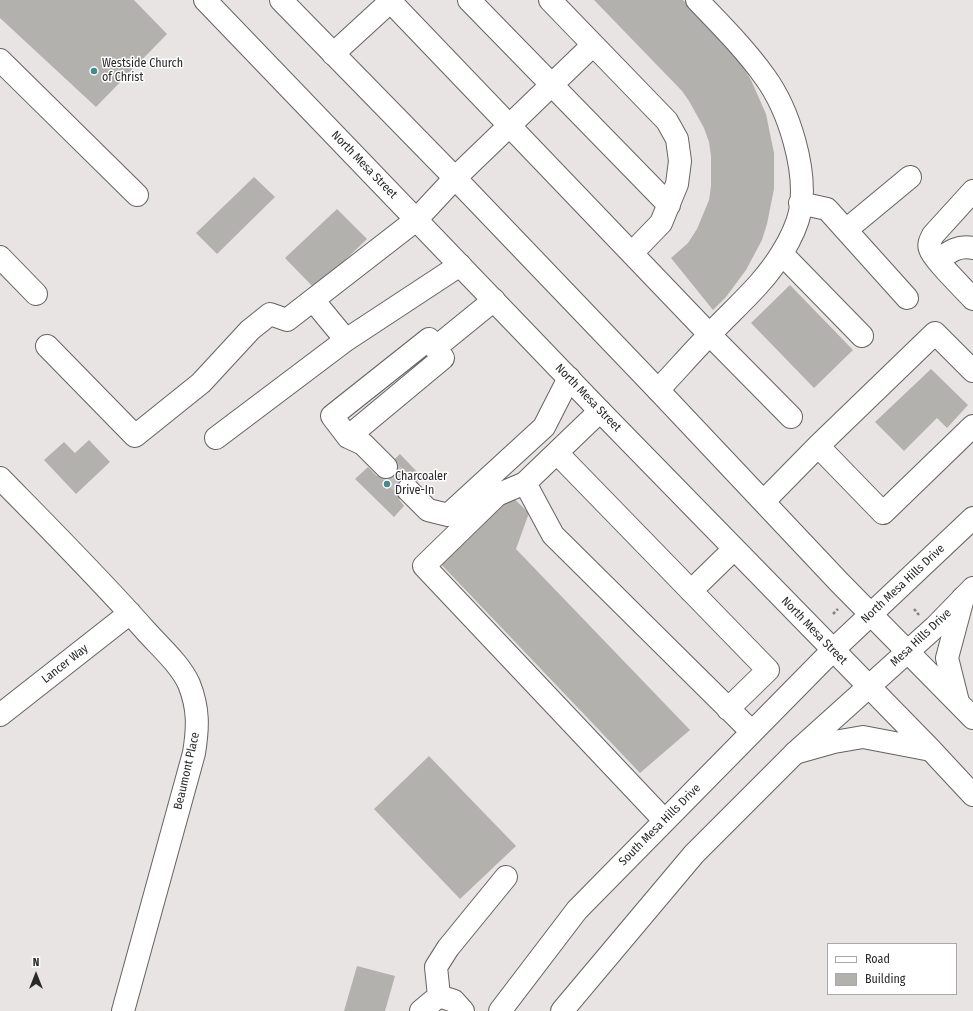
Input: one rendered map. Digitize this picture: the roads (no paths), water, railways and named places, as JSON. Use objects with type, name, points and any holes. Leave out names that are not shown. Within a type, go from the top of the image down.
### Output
[{"type":"main road","name":"North Mesa Street","points":[[205,0],[600,411],[931,750],[973,795]]},
{"type":"main road","points":[[281,0],[658,390],[871,614],[966,710]]},
{"type":"main road","points":[[333,54],[390,0],[509,126],[791,418]]},
{"type":"main road","points":[[469,0],[670,205]]},
{"type":"main road","points":[[550,0],[667,121],[677,139],[680,161],[677,184],[670,205],[661,223],[632,253]]},
{"type":"main road","points":[[658,390],[709,334],[763,280],[782,254],[793,234],[800,211],[801,190],[798,156],[781,104],[766,78],[741,45],[697,0]]},
{"type":"main road","points":[[47,346],[135,436],[201,383],[250,330],[270,314],[287,320],[416,220],[454,178],[593,45]]},
{"type":"main road","points":[[0,60],[136,195]]},
{"type":"main road","points":[[846,230],[910,178]]},
{"type":"main road","points":[[973,191],[933,234],[929,242],[930,250],[973,299]]},
{"type":"main road","points":[[800,203],[827,209],[907,298]]},
{"type":"main road","points":[[946,221],[973,215]]},
{"type":"main road","points":[[938,260],[949,252],[961,247],[973,248]]},
{"type":"main road","points":[[782,254],[862,336]]},
{"type":"main road","points":[[0,257],[36,294]]},
{"type":"main road","points":[[216,438],[346,340],[460,265]]},
{"type":"main road","points":[[313,300],[346,340]]},
{"type":"main road","points":[[386,467],[363,444],[348,437],[443,358],[436,348],[494,300]]},
{"type":"main road","points":[[764,501],[818,446],[935,333],[973,372]]},
{"type":"main road","points":[[408,490],[428,510],[448,515],[544,427],[569,378]]},
{"type":"main road","points":[[600,411],[525,483],[497,496],[424,566],[664,820]]},
{"type":"main road","points":[[818,446],[883,513],[973,426]]},
{"type":"main road","points":[[557,452],[768,670],[728,709]]},
{"type":"main road","name":"Beaumont Place","points":[[0,478],[130,613],[178,667],[188,683],[196,706],[198,730],[194,753],[123,1011]]},
{"type":"main road","points":[[525,483],[553,535],[752,732]]},
{"type":"main road","name":"North Mesa Hills Drive","points":[[833,650],[973,518]]},
{"type":"main road","points":[[691,591],[734,549]]},
{"type":"main road","points":[[966,710],[947,658],[968,593]]},
{"type":"main road","name":"Mesa Hills Drive","points":[[868,686],[935,627],[968,593]]},
{"type":"main road","name":"Lancer Way","points":[[0,715],[130,613]]},
{"type":"main road","name":"South Mesa Hills Drive","points":[[500,1011],[577,910],[833,650]]},
{"type":"main road","points":[[562,1011],[694,854],[795,753],[868,686]]},
{"type":"main road","points":[[795,753],[834,742],[863,737],[931,750]]},
{"type":"main road","points":[[439,996],[436,967],[448,948],[506,877]]},
{"type":"main road","points":[[421,1011],[439,996]]},
{"type":"main road","points":[[439,996],[454,1001],[463,1011]]},
{"type":"tunnel","points":[[386,467],[408,490]]},
{"type":"place","name":"Westside Church of Christ","points":[[94,71]]},
{"type":"place","name":"Charcoaler Drive-In","points":[[387,484]]}]
